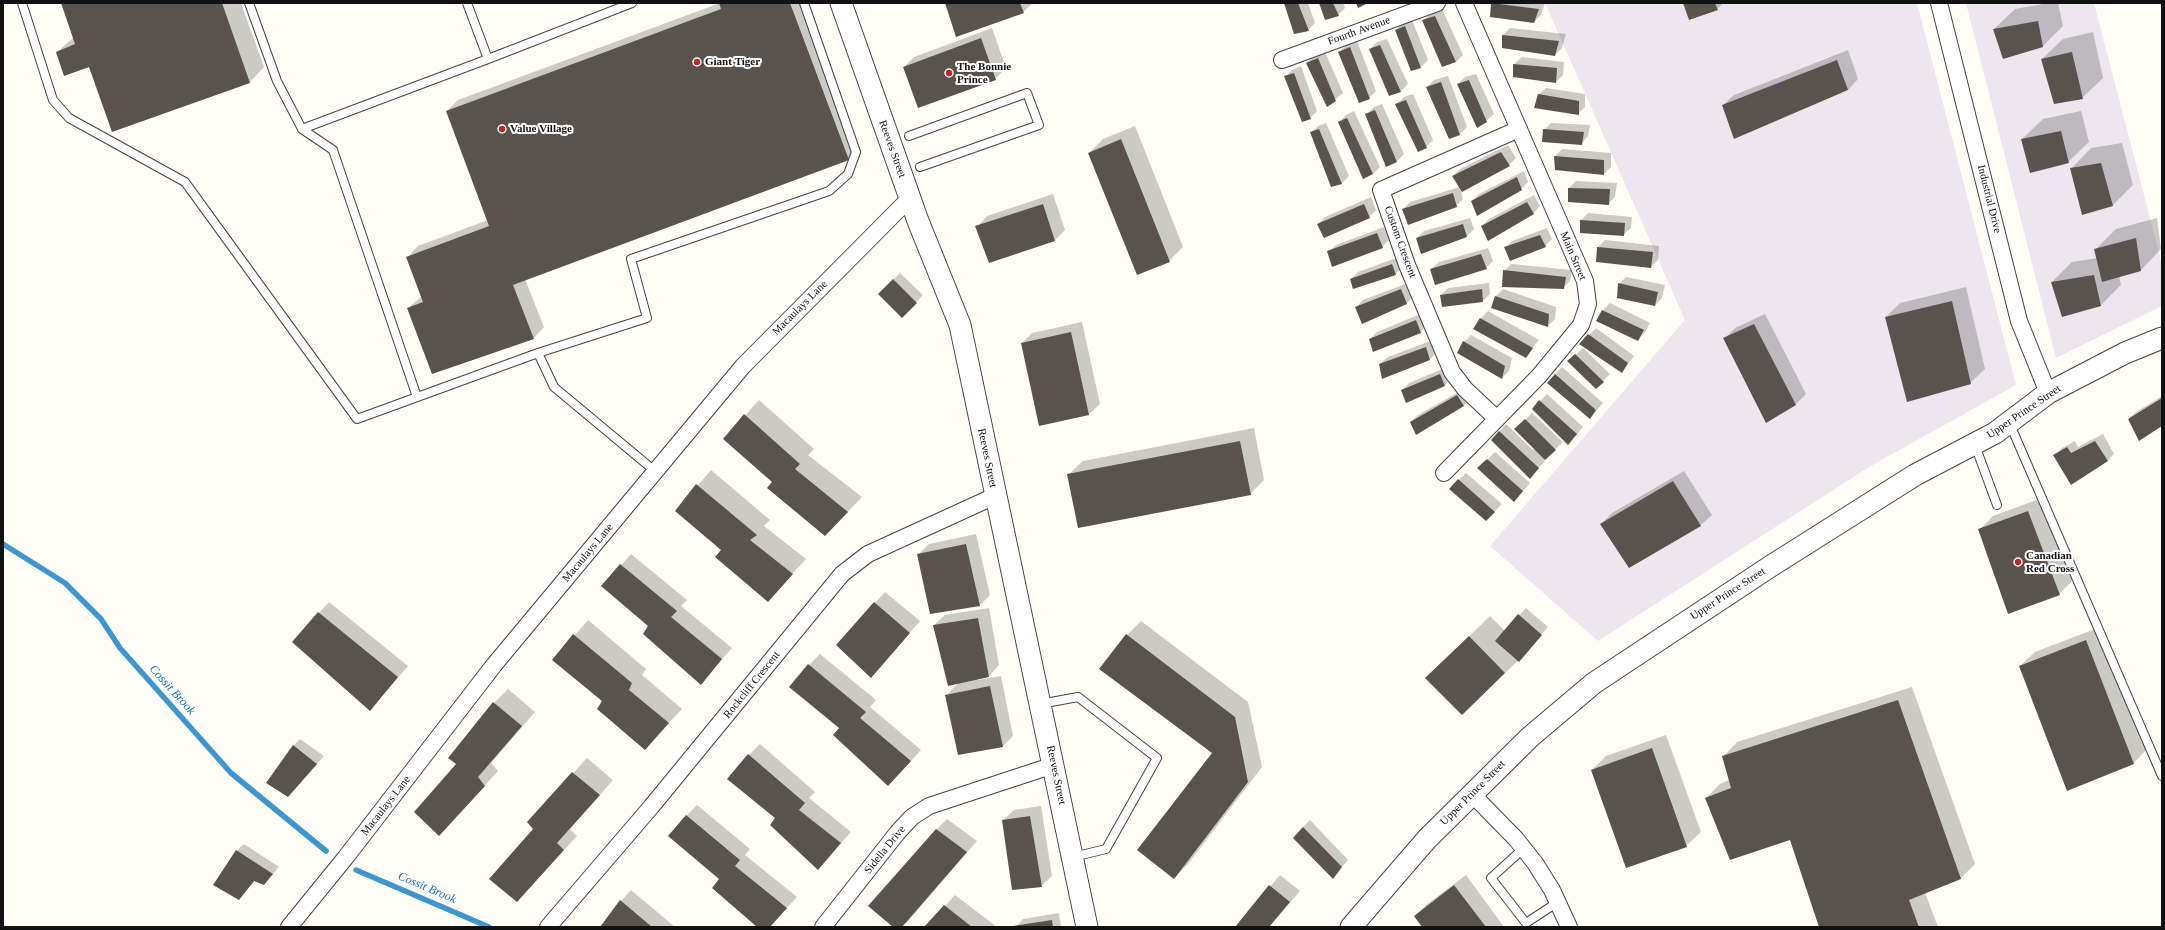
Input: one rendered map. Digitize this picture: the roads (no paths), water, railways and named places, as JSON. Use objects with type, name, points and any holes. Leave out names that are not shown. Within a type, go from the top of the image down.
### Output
[{"type":"street","name":"Reeves Street","points":[[841,3],[910,198],[960,325],[1087,927]]},
{"type":"street","name":"Fourth Avenue","points":[[1282,60],[1437,3]]},
{"type":"street","name":"Main Street","points":[[1444,473],[1539,376],[1581,325],[1588,304],[1585,281],[1464,3]]},
{"type":"street","name":"Industrial Drive","points":[[1939,3],[2019,321],[2048,393]]},
{"type":"street","name":"Custom Crescent","points":[[1497,419],[1465,389],[1452,372],[1407,264],[1381,190],[1518,129]]},
{"type":"street","name":"Macaulays Lane","points":[[289,927],[351,851],[494,665],[743,366],[910,198]]},
{"type":"street","name":"Upper Prince Street","points":[[1351,927],[1427,839],[1530,737],[1594,683],[1771,566],[1915,475],[1995,433],[2048,393],[2125,353],[2162,338]]},
{"type":"street","name":"Rockcliff Crescent","points":[[548,927],[651,807],[842,574],[868,554],[995,496]]},
{"type":"street","name":"Sidella Drive","points":[[823,927],[898,832],[912,817],[929,806],[1054,765]]},
{"type":"street","points":[[1472,794],[1524,848],[1546,879],[1569,927]]},
{"type":"lane","points":[[22,3],[53,100],[69,118],[184,182],[357,419],[538,353],[647,318],[631,259],[829,192],[848,174],[856,152],[804,3]]},
{"type":"lane","points":[[249,3],[277,81],[302,129],[333,150],[417,397]]},
{"type":"lane","points":[[467,3],[488,60]]},
{"type":"lane","points":[[302,129],[488,60],[632,3]]},
{"type":"lane","points":[[909,136],[1028,93],[1039,125],[920,167]]},
{"type":"lane","points":[[538,353],[554,387],[656,472]]},
{"type":"lane","points":[[2009,422],[2160,766],[2162,776]]},
{"type":"lane","points":[[1975,444],[1997,506]]},
{"type":"lane","points":[[1040,704],[1078,697],[1157,758],[1106,849],[1072,857]]},
{"type":"lane","points":[[1524,848],[1491,878],[1526,924],[1558,902]]},
{"type":"waterway","name":"Cossit Brook","points":[[3,544],[65,583],[101,619],[120,648],[231,773],[326,851]]},
{"type":"waterway","name":"Cossit Brook","points":[[356,870],[489,927]]},
{"type":"place","name":"Giant Tiger","points":[[697,62]]},
{"type":"place","name":"The Bonnie Prince","points":[[949,73]]},
{"type":"place","name":"Value Village","points":[[502,129]]},
{"type":"place","name":"Canadian Red Cross","points":[[2018,562]]}]
